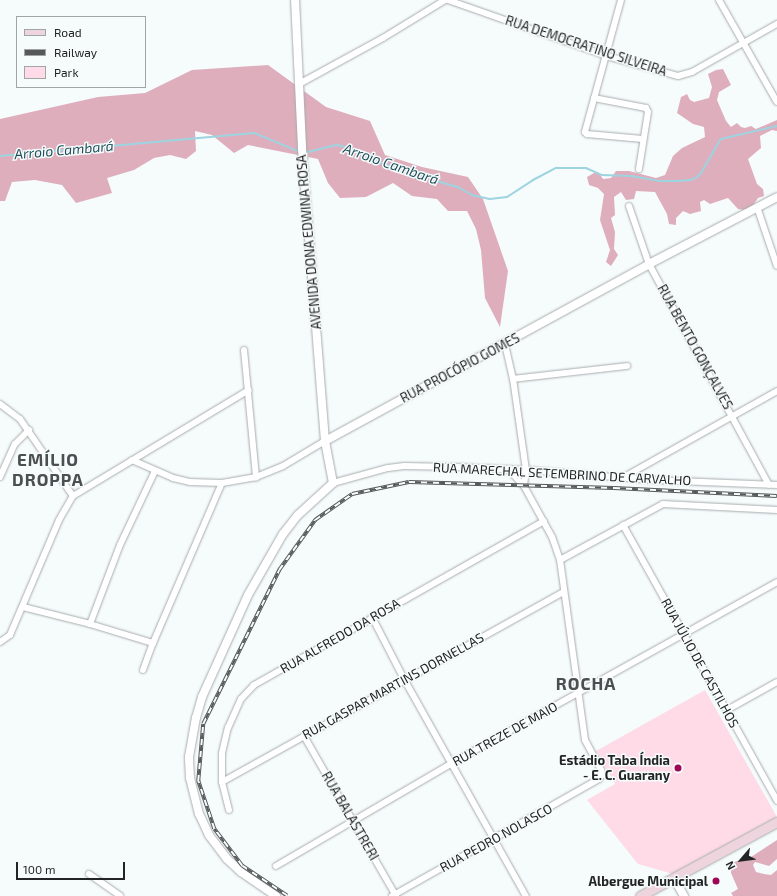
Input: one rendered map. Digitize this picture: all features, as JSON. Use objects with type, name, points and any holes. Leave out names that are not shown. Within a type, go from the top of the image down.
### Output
[{"type":"main road","points":[[640,896],[777,822]]},
{"type":"street","name":"AVENIDA DONA EDWINA ROSA","points":[[295,0],[302,147],[325,441],[333,483]]},
{"type":"street","points":[[299,84],[383,38],[445,0]]},
{"type":"street","name":"RUA DEMOCRATINO SILVEIRA","points":[[448,0],[607,56],[678,76],[692,72],[777,24]]},
{"type":"street","points":[[621,0],[607,56],[585,132],[587,134],[643,139]]},
{"type":"street","points":[[718,0],[777,102]]},
{"type":"street","points":[[594,98],[646,108],[648,112],[639,169]]},
{"type":"street","name":"RUA PROCÓPIO GOMES","points":[[132,460],[173,478],[190,482],[222,483],[256,478],[283,466],[325,441],[649,264],[777,197]]},
{"type":"street","name":"RUA BENTO GONÇALVES","points":[[629,206],[649,264],[770,485]]},
{"type":"street","points":[[757,207],[777,266]]},
{"type":"street","points":[[505,343],[513,379],[526,470],[524,486]]},
{"type":"street","points":[[244,350],[256,478]]},
{"type":"street","points":[[513,379],[626,366]]},
{"type":"street","points":[[0,642],[10,635],[59,520],[73,496],[248,390]]},
{"type":"street","points":[[624,477],[777,391]]},
{"type":"street","points":[[0,404],[20,419],[29,430],[73,496]]},
{"type":"street","points":[[0,477],[15,444],[29,430]]},
{"type":"street","name":"RUA MARECHAL SETEMBRINO DE CARVALHO","points":[[276,896],[241,872],[227,859],[208,835],[199,814],[190,778],[189,757],[196,718],[202,697],[248,595],[283,534],[298,515],[333,483],[404,466],[508,469],[777,485]]},
{"type":"street","points":[[508,469],[524,486],[544,520],[560,560],[563,592],[579,693]]},
{"type":"street","points":[[90,624],[120,545],[155,471]]},
{"type":"street","points":[[143,670],[153,643],[222,483]]},
{"type":"street","points":[[560,560],[663,504],[777,510]]},
{"type":"street","name":"RUA ALFREDO DA ROSA","points":[[229,810],[222,782],[222,753],[228,728],[241,699],[254,685],[544,520]]},
{"type":"street","name":"RUA JÚLIO DE CASTILHOS","points":[[623,525],[777,801]]},
{"type":"street","name":"RUA TREZE DE MAIO","points":[[276,866],[452,763],[777,582]]},
{"type":"street","name":"RUA GASPAR MARTINS DORNELLAS","points":[[222,782],[404,679],[563,592]]},
{"type":"street","points":[[23,607],[90,624],[153,643]]},
{"type":"street","points":[[372,617],[404,679],[526,896]]},
{"type":"street","points":[[727,710],[777,682]]},
{"type":"street","name":"RUA PEDRO NOLASCO","points":[[394,895],[599,779],[602,775],[601,770],[585,740],[579,693]]},
{"type":"street","name":"RUA BALASTRERI","points":[[304,736],[353,820],[394,895]]},
{"type":"street","points":[[89,874],[120,896]]},
{"type":"street","points":[[674,878],[684,896]]},
{"type":"green space","name":"Estádio Taba Índia - E. C. Guarany","points":[[705,690],[777,817],[673,874],[638,864],[587,800],[615,784],[596,751]]},
{"type":"shaded area","points":[[268,65],[326,107],[370,121],[385,155],[422,167],[468,177],[483,199],[508,271],[500,327],[485,298],[481,250],[476,229],[467,211],[448,211],[437,199],[412,196],[393,183],[366,197],[340,198],[328,183],[318,159],[248,145],[234,153],[212,135],[195,131],[196,151],[186,159],[170,155],[154,158],[134,170],[107,178],[112,193],[76,203],[62,185],[35,180],[12,182],[5,201],[0,201],[0,119],[98,97],[145,93],[192,70]]},
{"type":"shaded area","points":[[723,69],[731,85],[719,92],[717,100],[726,121],[731,127],[737,123],[741,127],[745,128],[751,126],[756,129],[777,120],[777,131],[772,130],[760,136],[761,148],[748,159],[757,184],[763,189],[764,196],[758,198],[752,207],[744,210],[738,209],[728,198],[710,204],[704,200],[700,202],[701,211],[690,214],[683,211],[676,218],[676,225],[669,224],[667,214],[655,192],[636,191],[634,199],[626,200],[621,192],[614,197],[615,215],[611,218],[615,232],[614,249],[618,255],[611,266],[606,262],[610,250],[600,220],[604,194],[598,188],[589,185],[587,177],[594,173],[599,173],[603,179],[611,178],[616,171],[629,171],[656,178],[665,175],[673,156],[682,148],[705,137],[704,127],[693,124],[677,113],[681,97],[687,94],[690,100],[694,102],[709,98],[712,87],[708,74],[716,70]]},
{"type":"shaded area","points":[[777,840],[777,859],[769,866],[755,862],[753,865],[756,872],[764,874],[771,875],[777,870],[777,896],[733,896],[731,893],[738,889],[731,873],[731,863],[751,857]]},
{"type":"waterway","name":"Arroio Cambará","points":[[304,153],[337,145],[349,148],[383,164],[421,173],[440,182],[458,187],[472,195],[490,199],[507,197],[533,180],[556,168],[586,168],[602,175],[631,176],[659,181],[690,180],[696,178],[701,173],[721,139],[777,126]]},
{"type":"waterway","name":"Arroio Cambará","points":[[0,156],[254,133],[300,152]]},
{"type":"railway","points":[[287,896],[242,866],[214,829],[198,781],[203,724],[279,570],[315,520],[352,494],[409,482],[614,488],[777,496]]},
{"type":"place","name":"Estádio Taba Índia - E. C. Guarany","points":[[678,768]]},
{"type":"place","name":"Albergue Municipal","points":[[716,881]]},
{"type":"district","name":"EMÍLIO DROPPA","points":[[48,470]]},
{"type":"district","name":"ROCHA","points":[[586,684]]}]
